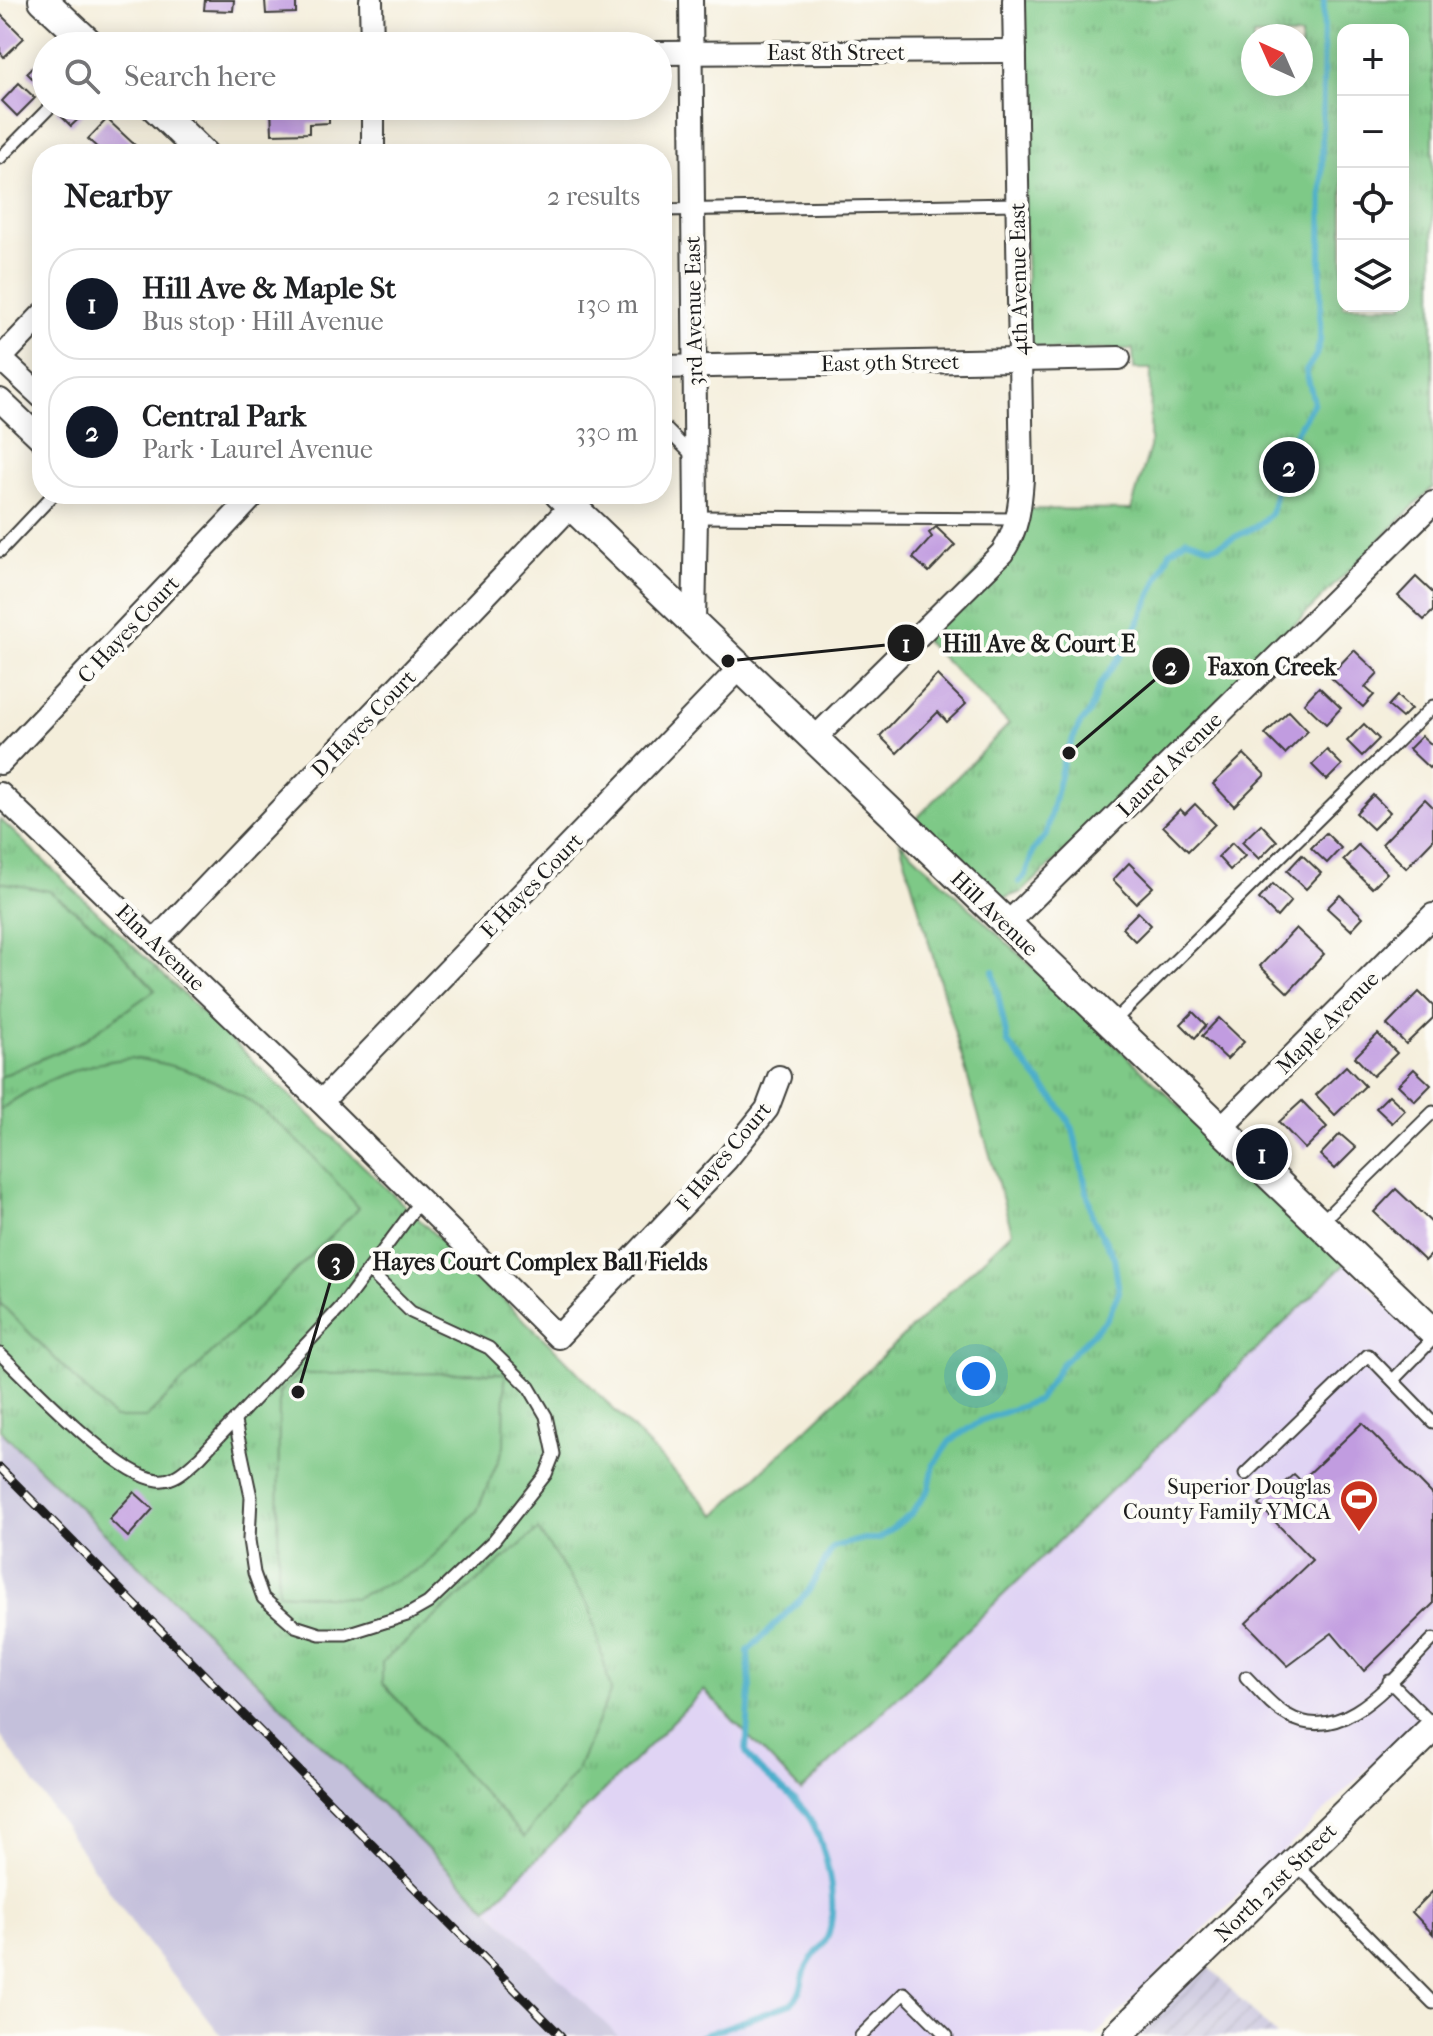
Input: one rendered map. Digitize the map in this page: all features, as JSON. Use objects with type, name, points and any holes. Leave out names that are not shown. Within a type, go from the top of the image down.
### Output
[{"type":"street","points":[[43,0],[77,32]]},
{"type":"street","points":[[371,0],[372,32]]},
{"type":"street","name":"3rd Avenue East","points":[[691,0],[696,458],[694,623]]},
{"type":"street","name":"4th Avenue East","points":[[813,740],[1002,553],[1014,536],[1019,519],[1022,479],[1014,0]]},
{"type":"street","name":"East 8th Street","points":[[672,53],[1015,51]]},
{"type":"street","points":[[167,120],[190,144]]},
{"type":"street","points":[[373,120],[373,144]]},
{"type":"street","points":[[32,325],[0,359],[32,388]]},
{"type":"street","name":"East 9th Street","points":[[672,367],[1119,358]]},
{"type":"street","points":[[0,400],[32,430]]},
{"type":"street","name":"C Hayes Court","points":[[0,763],[246,504]]},
{"type":"street","name":"D Hayes Court","points":[[155,941],[561,504]]},
{"type":"street","name":"Hill Avenue","points":[[569,504],[1432,1330]]},
{"type":"street","name":"Laurel Avenue","points":[[1007,924],[1432,506]]},
{"type":"street","name":"E Hayes Court","points":[[321,1102],[740,668]]},
{"type":"street","name":"Elm Avenue","points":[[0,794],[321,1102]]},
{"type":"street","name":"Maple Avenue","points":[[1221,1128],[1433,915]]},
{"type":"street","name":"F Hayes Court","points":[[321,1102],[558,1337],[727,1159],[767,1109],[779,1077]]},
{"type":"street","name":"North 21st Street","points":[[1117,2036],[1433,1726]]},
{"type":"lane","points":[[0,158],[37,120]]},
{"type":"lane","points":[[672,210],[1017,204]]},
{"type":"lane","points":[[672,435],[696,458]]},
{"type":"lane","points":[[0,551],[45,504]]},
{"type":"lane","points":[[696,517],[1019,519]]},
{"type":"lane","points":[[1111,1025],[1433,706]]},
{"type":"lane","points":[[1320,1223],[1433,1112]]},
{"type":"lane","points":[[0,1354],[101,1448],[136,1472],[157,1480],[180,1475],[235,1422],[341,1307],[420,1201]]},
{"type":"lane","points":[[235,1422],[251,1497],[249,1540],[254,1573],[263,1598],[295,1626],[320,1634],[346,1634],[407,1615],[428,1603],[494,1540],[546,1474],[554,1454],[546,1416],[529,1387],[489,1348],[411,1312],[369,1271]]},
{"type":"lane","points":[[1393,1380],[1432,1330]]},
{"type":"lane","points":[[1245,1474],[1368,1355],[1433,1422]]},
{"type":"lane","points":[[1246,1677],[1288,1716],[1311,1724],[1327,1724],[1358,1711],[1433,1639]]},
{"type":"lane","points":[[1389,1681],[1433,1726]]},
{"type":"lane","points":[[1295,1862],[1433,2003]]},
{"type":"lane","points":[[861,2036],[904,1993],[947,2036]]},
{"type":"shaded area","points":[[1346,1263],[1433,1351],[1433,1705],[1095,2036],[615,2036],[488,1908],[704,1690],[801,1791]]},
{"type":"shaded area","points":[[0,1430],[618,2036],[222,2036],[142,1937],[0,1735]]},
{"type":"shaded area","points":[[1206,1964],[1277,2036],[1133,2036]]},
{"type":"green space","points":[[1021,0],[1433,0],[1433,487],[1089,829],[1022,892],[1001,899],[914,821],[1009,724],[922,638],[1028,509],[1131,510],[1150,447],[1151,369],[1134,369],[1133,349],[1047,350],[1028,345]]},
{"type":"green space","points":[[0,819],[560,1354],[716,1515],[1012,1232],[900,842],[1346,1263],[801,1791],[704,1690],[488,1908],[0,1430]]},
{"type":"green space","points":[[0,882],[49,891],[100,930],[155,990],[82,1041],[0,1077]]},
{"type":"green space","points":[[130,1058],[168,1065],[202,1076],[260,1108],[310,1153],[359,1208],[146,1418],[114,1418],[0,1303],[0,1110],[30,1090],[62,1075],[95,1064]]},
{"type":"green space","points":[[505,1373],[504,1447],[477,1511],[422,1568],[355,1598],[278,1593],[279,1393],[298,1374]]},
{"type":"green space","points":[[538,1530],[589,1606],[611,1690],[576,1772],[524,1837],[382,1683],[382,1662]]},
{"type":"building","points":[[205,0],[234,0],[233,11],[204,10]]},
{"type":"building","points":[[265,0],[296,0],[296,13],[266,14]]},
{"type":"building","points":[[0,14],[24,38],[4,57],[0,52]]},
{"type":"building","points":[[19,83],[32,95],[32,101],[17,116],[2,101]]},
{"type":"building","points":[[108,120],[134,144],[93,144],[88,139]]},
{"type":"building","points":[[272,120],[329,120],[329,123],[309,124],[309,133],[272,134]]},
{"type":"building","points":[[936,527],[955,545],[929,572],[913,558],[932,537],[929,533]]},
{"type":"building","points":[[1416,577],[1433,593],[1433,611],[1424,620],[1398,596]]},
{"type":"building","points":[[1354,650],[1378,673],[1365,687],[1374,695],[1363,707],[1329,676]]},
{"type":"building","points":[[937,675],[966,704],[947,722],[938,712],[897,753],[880,736]]},
{"type":"building","points":[[1319,687],[1341,708],[1326,724],[1304,703]]},
{"type":"building","points":[[1397,696],[1411,709],[1402,718],[1388,706]]},
{"type":"building","points":[[1289,711],[1308,731],[1285,754],[1265,734]]},
{"type":"building","points":[[1364,724],[1379,739],[1362,756],[1347,741]]},
{"type":"building","points":[[1422,736],[1433,746],[1433,764],[1429,768],[1409,749]]},
{"type":"building","points":[[1327,750],[1342,765],[1327,780],[1312,765]]},
{"type":"building","points":[[1244,754],[1265,775],[1234,806],[1213,784]]},
{"type":"building","points":[[1373,795],[1390,812],[1373,829],[1356,813]]},
{"type":"building","points":[[1425,799],[1433,807],[1433,840],[1406,868],[1382,844]]},
{"type":"building","points":[[1195,804],[1215,824],[1188,851],[1163,826],[1180,809],[1185,814]]},
{"type":"building","points":[[1261,824],[1277,841],[1259,859],[1242,842]]},
{"type":"building","points":[[1326,833],[1341,848],[1327,863],[1311,848]]},
{"type":"building","points":[[1232,843],[1245,856],[1230,870],[1218,857]]},
{"type":"building","points":[[1358,845],[1387,873],[1372,888],[1343,860]]},
{"type":"building","points":[[1302,855],[1321,873],[1306,889],[1287,871]]},
{"type":"building","points":[[1129,863],[1153,887],[1136,903],[1113,880]]},
{"type":"building","points":[[1273,884],[1291,901],[1277,917],[1259,899]]},
{"type":"building","points":[[1340,895],[1363,917],[1351,930],[1327,908]]},
{"type":"building","points":[[1138,912],[1151,925],[1135,941],[1122,928]]},
{"type":"building","points":[[1296,928],[1324,954],[1288,993],[1260,966]]},
{"type":"building","points":[[1419,992],[1433,1006],[1433,1018],[1406,1044],[1387,1025]]},
{"type":"building","points":[[1193,1012],[1206,1025],[1195,1038],[1181,1024]]},
{"type":"building","points":[[1219,1018],[1244,1042],[1227,1059],[1202,1036]]},
{"type":"building","points":[[1378,1034],[1397,1053],[1373,1076],[1355,1057]]},
{"type":"building","points":[[1346,1066],[1365,1086],[1335,1115],[1316,1095]]},
{"type":"building","points":[[1414,1069],[1431,1085],[1415,1101],[1398,1085]]},
{"type":"building","points":[[1389,1095],[1405,1110],[1392,1123],[1376,1108]]},
{"type":"building","points":[[1302,1101],[1327,1127],[1305,1149],[1279,1122]]},
{"type":"building","points":[[1340,1134],[1356,1148],[1335,1169],[1320,1155]]},
{"type":"building","points":[[1396,1189],[1433,1224],[1433,1253],[1425,1261],[1374,1212]]},
{"type":"building","name":"Superior Douglas County Family YMCA","points":[[1362,1423],[1433,1495],[1433,1604],[1364,1671],[1332,1633],[1288,1666],[1246,1623],[1312,1560],[1259,1505],[1294,1474],[1301,1481]]},
{"type":"building","points":[[134,1492],[153,1509],[128,1537],[109,1519]]},
{"type":"building","points":[[1433,1891],[1433,1934],[1412,1912]]},
{"type":"waterway","points":[[1019,882],[1026,875],[1033,851],[1046,835],[1064,758],[1080,724],[1089,713],[1100,684],[1129,644],[1170,552],[1186,539],[1211,547],[1219,545],[1257,526],[1271,513],[1285,451],[1314,402],[1306,371],[1320,341],[1324,0]]},
{"type":"waterway","points":[[701,2036],[791,2004],[799,1992],[807,1967],[826,1940],[832,1911],[829,1876],[814,1826],[800,1806],[759,1769],[746,1752],[750,1689],[748,1651],[808,1592],[833,1547],[864,1539],[879,1539],[912,1513],[929,1489],[934,1464],[950,1441],[980,1421],[1038,1400],[1062,1364],[1107,1319],[1119,1292],[1114,1257],[1093,1218],[1073,1129],[1058,1104],[1008,1043],[993,971]]},
{"type":"railway","points":[[0,1468],[561,2036]]},
{"type":"place","name":"Central Park","points":[[1289,467]]},
{"type":"place","name":"Hill Ave & Court E","points":[[728,661]]},
{"type":"place","name":"Faxon Creek","points":[[1069,753]]},
{"type":"place","name":"Hill Ave & Maple St","points":[[1262,1154]]},
{"type":"place","name":"Hayes Court Complex Ball Fields","points":[[298,1392]]},
{"type":"place","name":"Superior Douglas County Family YMCA","points":[[1359,1533]]}]
